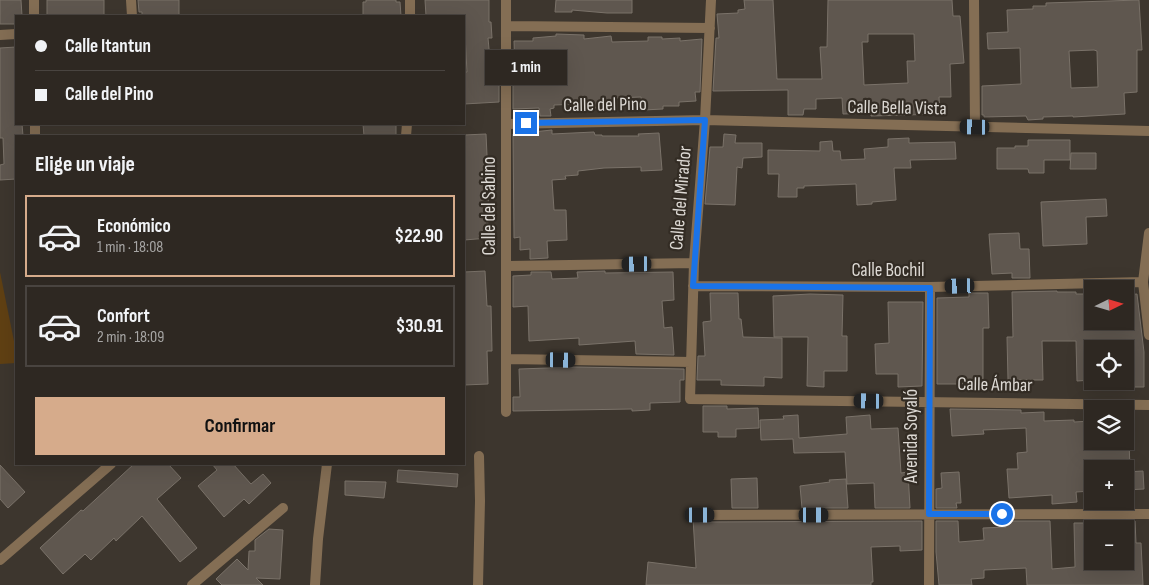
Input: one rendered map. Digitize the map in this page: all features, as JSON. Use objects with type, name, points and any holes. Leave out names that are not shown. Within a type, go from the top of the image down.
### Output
[{"type":"street","points":[[34,0],[34,15]]},
{"type":"street","points":[[131,0],[132,15]]},
{"type":"street","points":[[410,0],[410,15]]},
{"type":"street","name":"Calle del Sabino","points":[[506,0],[506,412]]},
{"type":"street","name":"Calle del Mirador","points":[[690,399],[694,263],[705,120],[711,0]]},
{"type":"street","points":[[974,0],[975,127]]},
{"type":"street","points":[[506,26],[710,28]]},
{"type":"street","points":[[0,35],[15,34]]},
{"type":"street","name":"Calle Bella Vista","points":[[705,120],[1149,131]]},
{"type":"street","name":"Calle del Pino","points":[[506,124],[705,120]]},
{"type":"street","points":[[1149,235],[1143,282],[1149,335]]},
{"type":"street","points":[[506,266],[694,263]]},
{"type":"street","name":"Calle Bochil","points":[[693,286],[930,288],[1143,282]]},
{"type":"street","name":"Avenida Soyaló","points":[[929,585],[930,288]]},
{"type":"street","points":[[506,358],[691,362]]},
{"type":"street","name":"Calle Ámbar","points":[[690,399],[1149,405]]},
{"type":"street","points":[[478,585],[479,456]]},
{"type":"street","points":[[0,560],[110,465]]},
{"type":"street","points":[[316,585],[318,539],[327,465]]},
{"type":"street","points":[[192,585],[283,508]]},
{"type":"street","points":[[700,515],[1149,514]]},
{"type":"shaded area","points":[[0,272],[15,346],[15,363],[0,364]]},
{"type":"building","points":[[0,0],[21,0],[22,15],[15,15],[15,24],[0,24]]},
{"type":"building","points":[[47,0],[104,0],[104,15],[47,15]]},
{"type":"building","points":[[138,0],[179,0],[179,15],[142,15],[142,12],[139,12]]},
{"type":"building","points":[[366,0],[396,0],[396,2],[400,2],[401,15],[363,15],[363,2],[366,2]]},
{"type":"building","points":[[425,0],[489,0],[489,22],[491,22],[492,38],[488,38],[491,71],[499,71],[499,102],[465,104],[465,72],[467,72],[465,15],[426,15]]},
{"type":"building","points":[[556,0],[632,0],[632,13],[572,10],[572,12],[555,12]]},
{"type":"building","points":[[744,0],[773,0],[777,79],[822,79],[820,47],[827,47],[828,0],[952,0],[953,16],[960,16],[964,63],[950,64],[951,97],[939,97],[940,114],[871,116],[871,113],[843,114],[842,98],[816,99],[816,109],[804,109],[803,115],[788,115],[788,90],[713,91],[716,38],[719,38],[717,14],[738,13],[738,10],[745,9]],"holes":[[[868,34],[914,34],[915,61],[907,61],[908,83],[864,85],[862,42],[868,42]]]},
{"type":"building","points":[[1139,0],[1142,50],[1137,50],[1137,92],[1124,93],[1125,114],[1043,117],[1043,119],[1028,120],[1026,116],[984,117],[982,115],[982,86],[1021,84],[1020,48],[988,49],[987,33],[1008,32],[1007,10],[1033,9],[1033,6],[1046,6],[1046,3]],"holes":[[[1069,51],[1097,51],[1098,87],[1071,88]]]},
{"type":"building","points":[[556,34],[584,35],[584,39],[611,36],[612,42],[648,41],[648,37],[662,37],[662,39],[680,38],[680,41],[702,39],[700,92],[695,92],[696,101],[679,102],[679,106],[663,106],[663,109],[643,110],[641,97],[615,98],[616,108],[580,108],[580,104],[554,105],[554,108],[550,109],[551,116],[540,116],[539,108],[513,109],[514,41],[533,41],[533,38],[556,36]]},
{"type":"building","points":[[15,47],[15,125],[22,125],[23,135],[15,135],[15,179],[0,180],[0,165],[4,164],[3,138],[0,138],[0,48]]},
{"type":"building","points":[[363,125],[396,125],[396,135],[364,135]]},
{"type":"building","points":[[552,130],[552,134],[594,132],[595,135],[602,136],[639,136],[638,134],[659,133],[662,170],[641,171],[641,167],[604,168],[578,171],[578,175],[565,176],[566,179],[552,180],[554,210],[566,210],[567,240],[547,241],[548,258],[530,259],[530,249],[520,250],[520,237],[514,238],[513,134]]},
{"type":"building","points":[[486,134],[489,238],[465,240],[464,135]]},
{"type":"building","points":[[724,134],[736,135],[735,143],[762,143],[762,157],[743,158],[742,168],[737,167],[735,205],[705,204],[710,147],[723,147]]},
{"type":"building","points":[[909,138],[909,143],[955,142],[956,159],[910,160],[911,168],[894,168],[896,200],[857,205],[856,184],[804,186],[804,188],[797,188],[797,197],[778,197],[779,174],[768,174],[768,150],[820,151],[820,142],[832,141],[833,151],[840,151],[841,160],[865,159],[864,149],[888,147],[888,139]]},
{"type":"building","points":[[1028,140],[1070,140],[1070,160],[1044,160],[1044,173],[1029,173],[1028,169],[997,169],[997,148],[1028,146]]},
{"type":"building","points":[[1071,153],[1096,153],[1096,169],[1070,169]]},
{"type":"building","points":[[1106,199],[1107,216],[1086,217],[1087,244],[1043,246],[1041,202]]},
{"type":"building","points":[[1019,233],[1020,249],[1029,249],[1030,278],[1012,278],[1012,273],[992,274],[989,234]]},
{"type":"building","points":[[485,271],[487,306],[491,306],[492,351],[487,351],[488,384],[465,385],[465,272]]},
{"type":"building","points":[[605,271],[605,273],[673,272],[674,300],[662,301],[664,328],[672,327],[674,355],[636,354],[635,341],[579,345],[579,338],[529,341],[528,306],[513,307],[513,276],[531,275],[531,272],[551,272],[552,279],[578,278],[577,272]]},
{"type":"building","points":[[1057,291],[1084,294],[1084,330],[1134,330],[1134,294],[1137,294],[1144,352],[1144,387],[1134,387],[1134,340],[1084,340],[1084,381],[1077,381],[1076,341],[1042,341],[1043,380],[1008,380],[1007,337],[1013,337],[1012,292]]},
{"type":"building","points":[[710,293],[738,293],[739,319],[741,319],[743,337],[782,338],[782,378],[764,377],[764,386],[721,385],[721,380],[697,380],[698,356],[705,356],[703,322],[711,321]]},
{"type":"building","points":[[969,293],[988,293],[989,328],[983,328],[983,381],[965,381],[965,384],[937,384],[937,298],[969,297]]},
{"type":"building","points":[[843,295],[842,336],[847,336],[847,371],[824,371],[824,387],[807,386],[808,337],[774,337],[773,296]]},
{"type":"building","points":[[888,302],[923,302],[922,386],[898,387],[898,374],[876,374],[875,344],[889,343]]},
{"type":"building","points":[[576,367],[684,369],[684,380],[680,380],[680,402],[650,403],[650,410],[632,411],[632,409],[513,411],[513,397],[520,397],[519,369]]},
{"type":"building","points":[[703,406],[727,406],[727,409],[758,408],[759,428],[736,429],[736,437],[718,437],[718,432],[703,432]]},
{"type":"building","points":[[950,409],[1021,410],[1021,413],[1044,412],[1044,421],[1084,421],[1084,450],[1129,450],[1130,460],[1084,460],[1084,492],[1076,492],[1077,502],[1052,504],[1052,495],[1009,498],[1007,469],[1018,469],[1017,453],[1027,452],[1026,428],[983,430],[984,434],[952,436]]},
{"type":"building","points":[[798,415],[799,438],[847,434],[846,417],[870,415],[871,429],[898,428],[901,473],[908,472],[910,508],[875,508],[874,483],[847,484],[845,452],[794,453],[793,439],[761,440],[760,420],[784,419],[783,416]]},
{"type":"building","points":[[0,465],[25,492],[8,508],[0,499]]},
{"type":"building","points":[[133,465],[169,465],[181,478],[157,499],[197,548],[180,562],[142,516],[116,541],[114,538],[91,560],[85,554],[63,574],[40,548],[81,510],[83,511]]},
{"type":"building","points":[[213,465],[234,465],[251,484],[263,474],[271,483],[249,504],[244,499],[224,517],[198,486],[217,470]]},
{"type":"building","points":[[398,470],[458,474],[457,487],[397,482]]},
{"type":"building","points":[[1143,471],[1144,489],[1134,490],[1134,472]]},
{"type":"building","points":[[959,472],[961,503],[956,503],[957,508],[936,508],[936,489],[942,488],[941,473]]},
{"type":"building","points":[[757,478],[758,508],[732,508],[731,479]]},
{"type":"building","points":[[846,479],[848,508],[802,508],[800,486],[830,482],[829,480]]},
{"type":"building","points":[[345,481],[386,482],[384,498],[345,495]]},
{"type":"building","points":[[693,518],[700,522],[922,521],[922,550],[900,551],[900,546],[871,547],[873,582],[871,582],[871,585],[646,585],[648,562],[696,568]]},
{"type":"building","points":[[936,521],[958,521],[959,542],[984,540],[983,528],[1006,527],[1005,521],[1050,521],[1052,569],[1075,567],[1074,523],[1084,523],[1084,570],[1134,570],[1135,521],[1136,543],[1141,543],[1143,585],[1027,585],[1026,568],[984,570],[984,578],[971,579],[972,585],[939,585]]},
{"type":"building","points":[[269,529],[283,530],[280,579],[256,578],[263,585],[222,585],[216,579],[237,559],[248,570],[249,551],[255,551],[255,540]]},
{"type":"route","points":[[526,123],[705,120],[693,286],[930,288],[929,514],[1002,514]]}]
